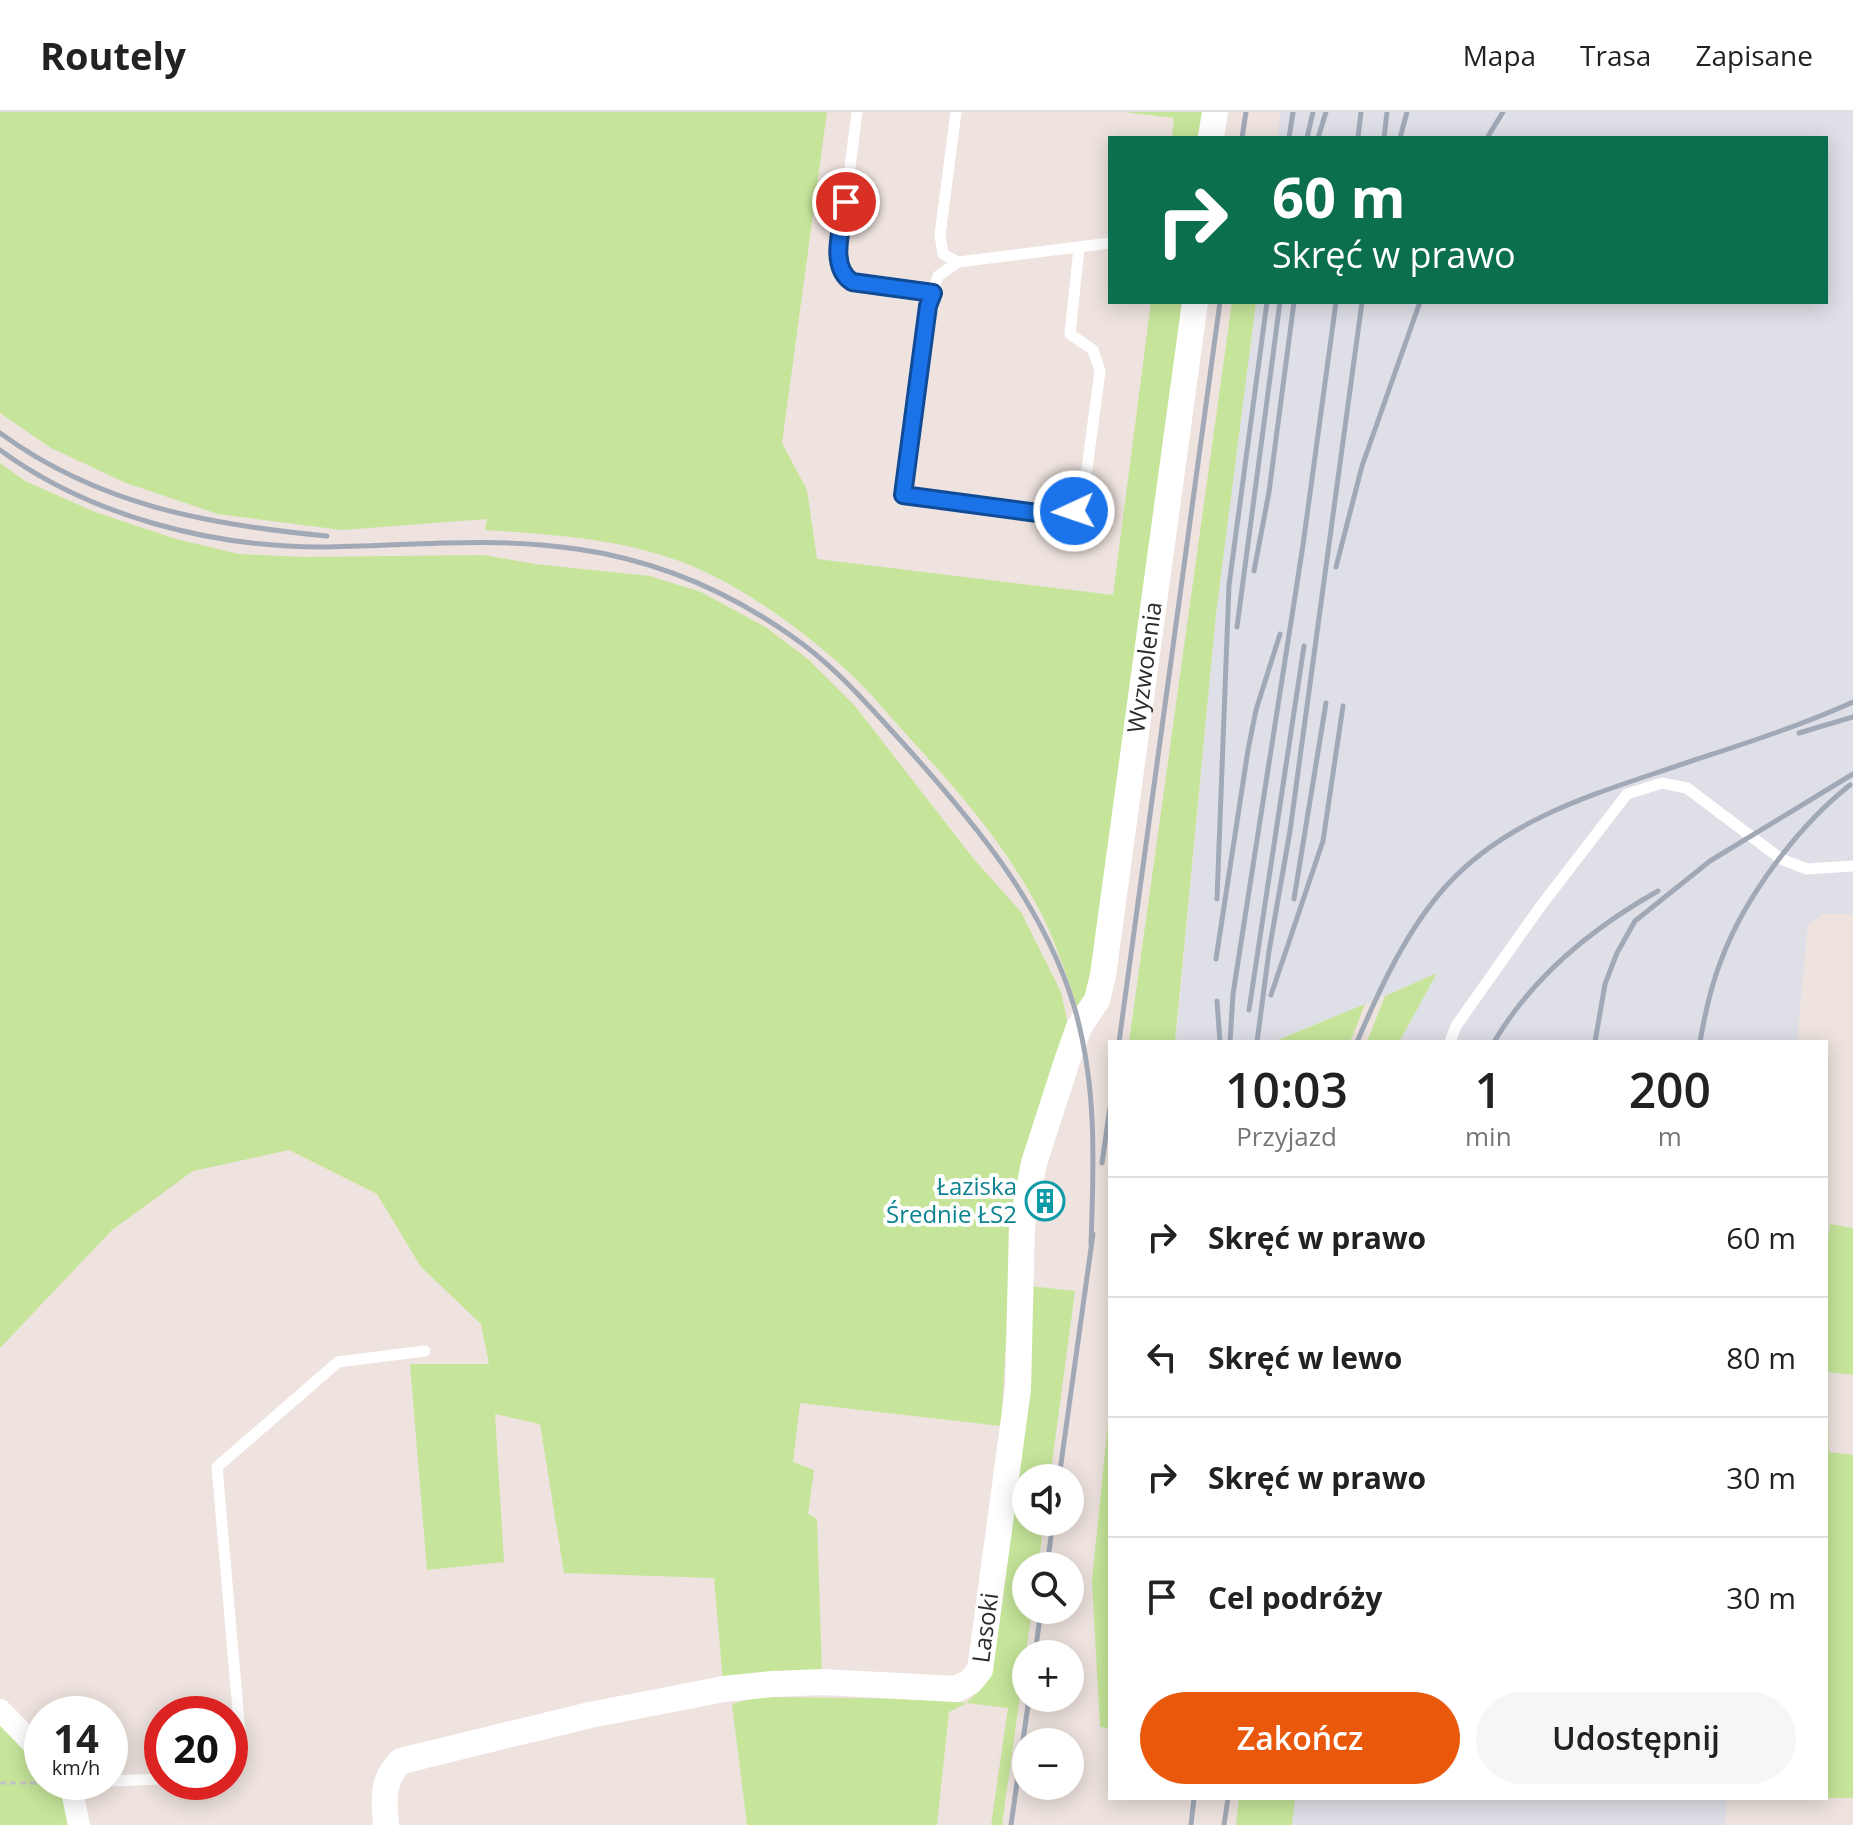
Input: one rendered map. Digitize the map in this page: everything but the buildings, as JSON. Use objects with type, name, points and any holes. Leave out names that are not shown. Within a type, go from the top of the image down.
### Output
[{"type":"street","points":[[1211,136],[1215,112]]},
{"type":"street","name":"Wyzwolenia","points":[[1079,1027],[1097,1000],[1103,975],[1195,304]]},
{"type":"street","name":"Lasoki","points":[[386,1825],[383,1788],[390,1772],[401,1761],[484,1739],[724,1689],[823,1682],[956,1689],[970,1682],[980,1670],[1018,1389],[1022,1226],[1034,1163],[1079,1027]]},
{"type":"street","points":[[0,1710],[24,1735]]},
{"type":"street","points":[[74,1800],[79,1825]]},
{"type":"lane","points":[[857,112],[838,262],[843,275],[852,282],[933,293]]},
{"type":"lane","points":[[956,112],[940,235],[943,254],[958,262]]},
{"type":"lane","points":[[1079,248],[1070,334],[1093,350],[1100,371],[1083,498],[1074,511],[1060,516],[903,495],[928,306],[938,276],[958,262],[1108,243]]},
{"type":"lane","points":[[1451,1040],[1456,1026],[1540,907],[1627,794],[1662,783],[1687,788],[1781,859],[1807,869],[1853,866]]},
{"type":"lane","points":[[237,1696],[217,1467],[338,1362],[425,1351]]},
{"type":"path","points":[[0,1783],[24,1783]]},
{"type":"shaded area","points":[[1281,112],[1853,112],[1853,914],[1824,914],[1808,924],[1797,1040],[1400,1040],[1436,974],[1278,1040],[1176,1040],[1216,614],[1256,304],[1828,304],[1828,136],[1277,136]]},
{"type":"shaded area","points":[[1295,1800],[1727,1800],[1725,1825],[1292,1825]]},
{"type":"green space","points":[[0,112],[827,112],[782,443],[807,490],[817,559],[1113,595],[1151,304],[1185,304],[1089,996],[1079,1012],[1054,941],[1008,858],[963,798],[878,702],[800,631],[714,576],[667,557],[616,544],[564,536],[485,530],[487,519],[342,530],[218,514],[126,483],[51,448],[0,413]]},
{"type":"green space","points":[[1124,112],[1203,112],[1197,136],[1172,136],[1174,118]]},
{"type":"green space","points":[[1232,304],[1256,304],[1216,614],[1175,1040],[1129,1040]]},
{"type":"green space","points":[[0,463],[25,481],[95,512],[176,539],[239,554],[304,557],[484,555],[535,564],[650,576],[701,592],[767,628],[809,660],[855,706],[973,858],[1021,912],[1061,992],[1069,1029],[1013,1217],[1001,1426],[800,1403],[793,1462],[814,1470],[808,1514],[817,1519],[822,1674],[723,1682],[714,1578],[564,1573],[540,1424],[495,1414],[504,1562],[427,1570],[410,1364],[489,1364],[481,1324],[421,1267],[377,1194],[289,1150],[193,1171],[112,1230],[0,1348]]},
{"type":"green space","points":[[1437,973],[1400,1040],[1368,1040],[1385,996]]},
{"type":"green space","points":[[1365,1004],[1351,1040],[1278,1040]]},
{"type":"green space","points":[[1830,1224],[1853,1228],[1853,1375],[1828,1372]]},
{"type":"green space","points":[[1030,1286],[1075,1291],[1052,1464],[1012,1464],[1012,1536],[1042,1536],[1040,1552],[1012,1552],[1012,1624],[1030,1624],[1028,1640],[1012,1640],[1012,1712],[1018,1712],[1016,1728],[1012,1728],[1012,1753],[1002,1825],[991,1825],[1008,1708],[967,1703],[949,1712],[937,1825],[747,1825],[732,1704],[758,1697],[925,1699],[966,1703],[983,1687],[990,1667]]},
{"type":"green space","points":[[1828,1412],[1829,1452],[1853,1455],[1853,1798],[1828,1798]]},
{"type":"green space","points":[[1108,1423],[1108,1728],[1100,1727],[1092,1581]]},
{"type":"green space","points":[[0,1720],[24,1746],[24,1800],[69,1800],[74,1806],[76,1825],[0,1825]]},
{"type":"green space","points":[[1239,1800],[1295,1800],[1292,1825],[1236,1825]]},
{"type":"railway","points":[[1242,136],[1246,112]]},
{"type":"railway","points":[[1289,136],[1293,112]]},
{"type":"railway","points":[[1307,136],[1313,112]]},
{"type":"railway","points":[[1319,136],[1326,112]]},
{"type":"railway","points":[[1358,136],[1361,112]]},
{"type":"railway","points":[[1384,136],[1387,112]]},
{"type":"railway","points":[[1401,136],[1407,112]]},
{"type":"railway","points":[[1488,136],[1503,112]]},
{"type":"railway","points":[[1119,1040],[1220,304]]},
{"type":"railway","points":[[1217,899],[1229,585],[1267,304]]},
{"type":"railway","points":[[1237,627],[1280,304]]},
{"type":"railway","points":[[1254,571],[1269,492],[1294,304]]},
{"type":"railway","points":[[1230,1040],[1233,994],[1303,545],[1336,304]]},
{"type":"railway","points":[[1257,1040],[1290,831],[1362,304]]},
{"type":"railway","points":[[1336,567],[1362,466],[1419,304]]},
{"type":"railway","points":[[0,433],[37,458],[76,478],[156,507],[198,518],[327,536]]},
{"type":"railway","points":[[0,450],[35,473],[112,510],[195,534],[279,546],[513,543],[606,554],[661,569],[715,591],[766,619],[806,646],[863,699],[954,802],[1003,865],[1044,932],[1074,1006],[1087,1065],[1093,1154],[1091,1244]]},
{"type":"railway","points":[[1216,959],[1248,750],[1256,710],[1280,634]]},
{"type":"railway","points":[[1249,1010],[1304,646]]},
{"type":"railway","points":[[1358,1040],[1385,980],[1419,920],[1447,885],[1492,846],[1569,804],[1853,702]]},
{"type":"railway","points":[[1294,899],[1326,703]]},
{"type":"railway","points":[[1271,995],[1323,841],[1343,706]]},
{"type":"railway","points":[[1799,733],[1853,717]]},
{"type":"railway","points":[[1595,1040],[1605,984],[1617,953],[1635,921],[1710,861],[1853,774]]},
{"type":"railway","points":[[1700,1040],[1718,968],[1744,911],[1793,842],[1850,785]]},
{"type":"railway","points":[[1495,1040],[1527,996],[1566,956],[1610,921],[1658,891]]},
{"type":"railway","points":[[1217,1001],[1220,1040]]},
{"type":"railway","points":[[1102,1163],[1108,1121]]},
{"type":"railway","points":[[1061,1464],[1093,1234]]},
{"type":"railway","points":[[1049,1552],[1051,1536]]},
{"type":"railway","points":[[1037,1640],[1039,1624]]},
{"type":"railway","points":[[1011,1825],[1027,1712]]},
{"type":"railway","points":[[1191,1825],[1194,1800]]},
{"type":"railway","points":[[1224,1825],[1228,1800]]},
{"type":"place","name":"Łaziska Średnie ŁS2","points":[[1045,1201]]},
{"type":"route","points":[[846,202],[838,262],[843,275],[852,282],[933,293],[928,306],[903,495],[1060,516],[1074,511]]}]
